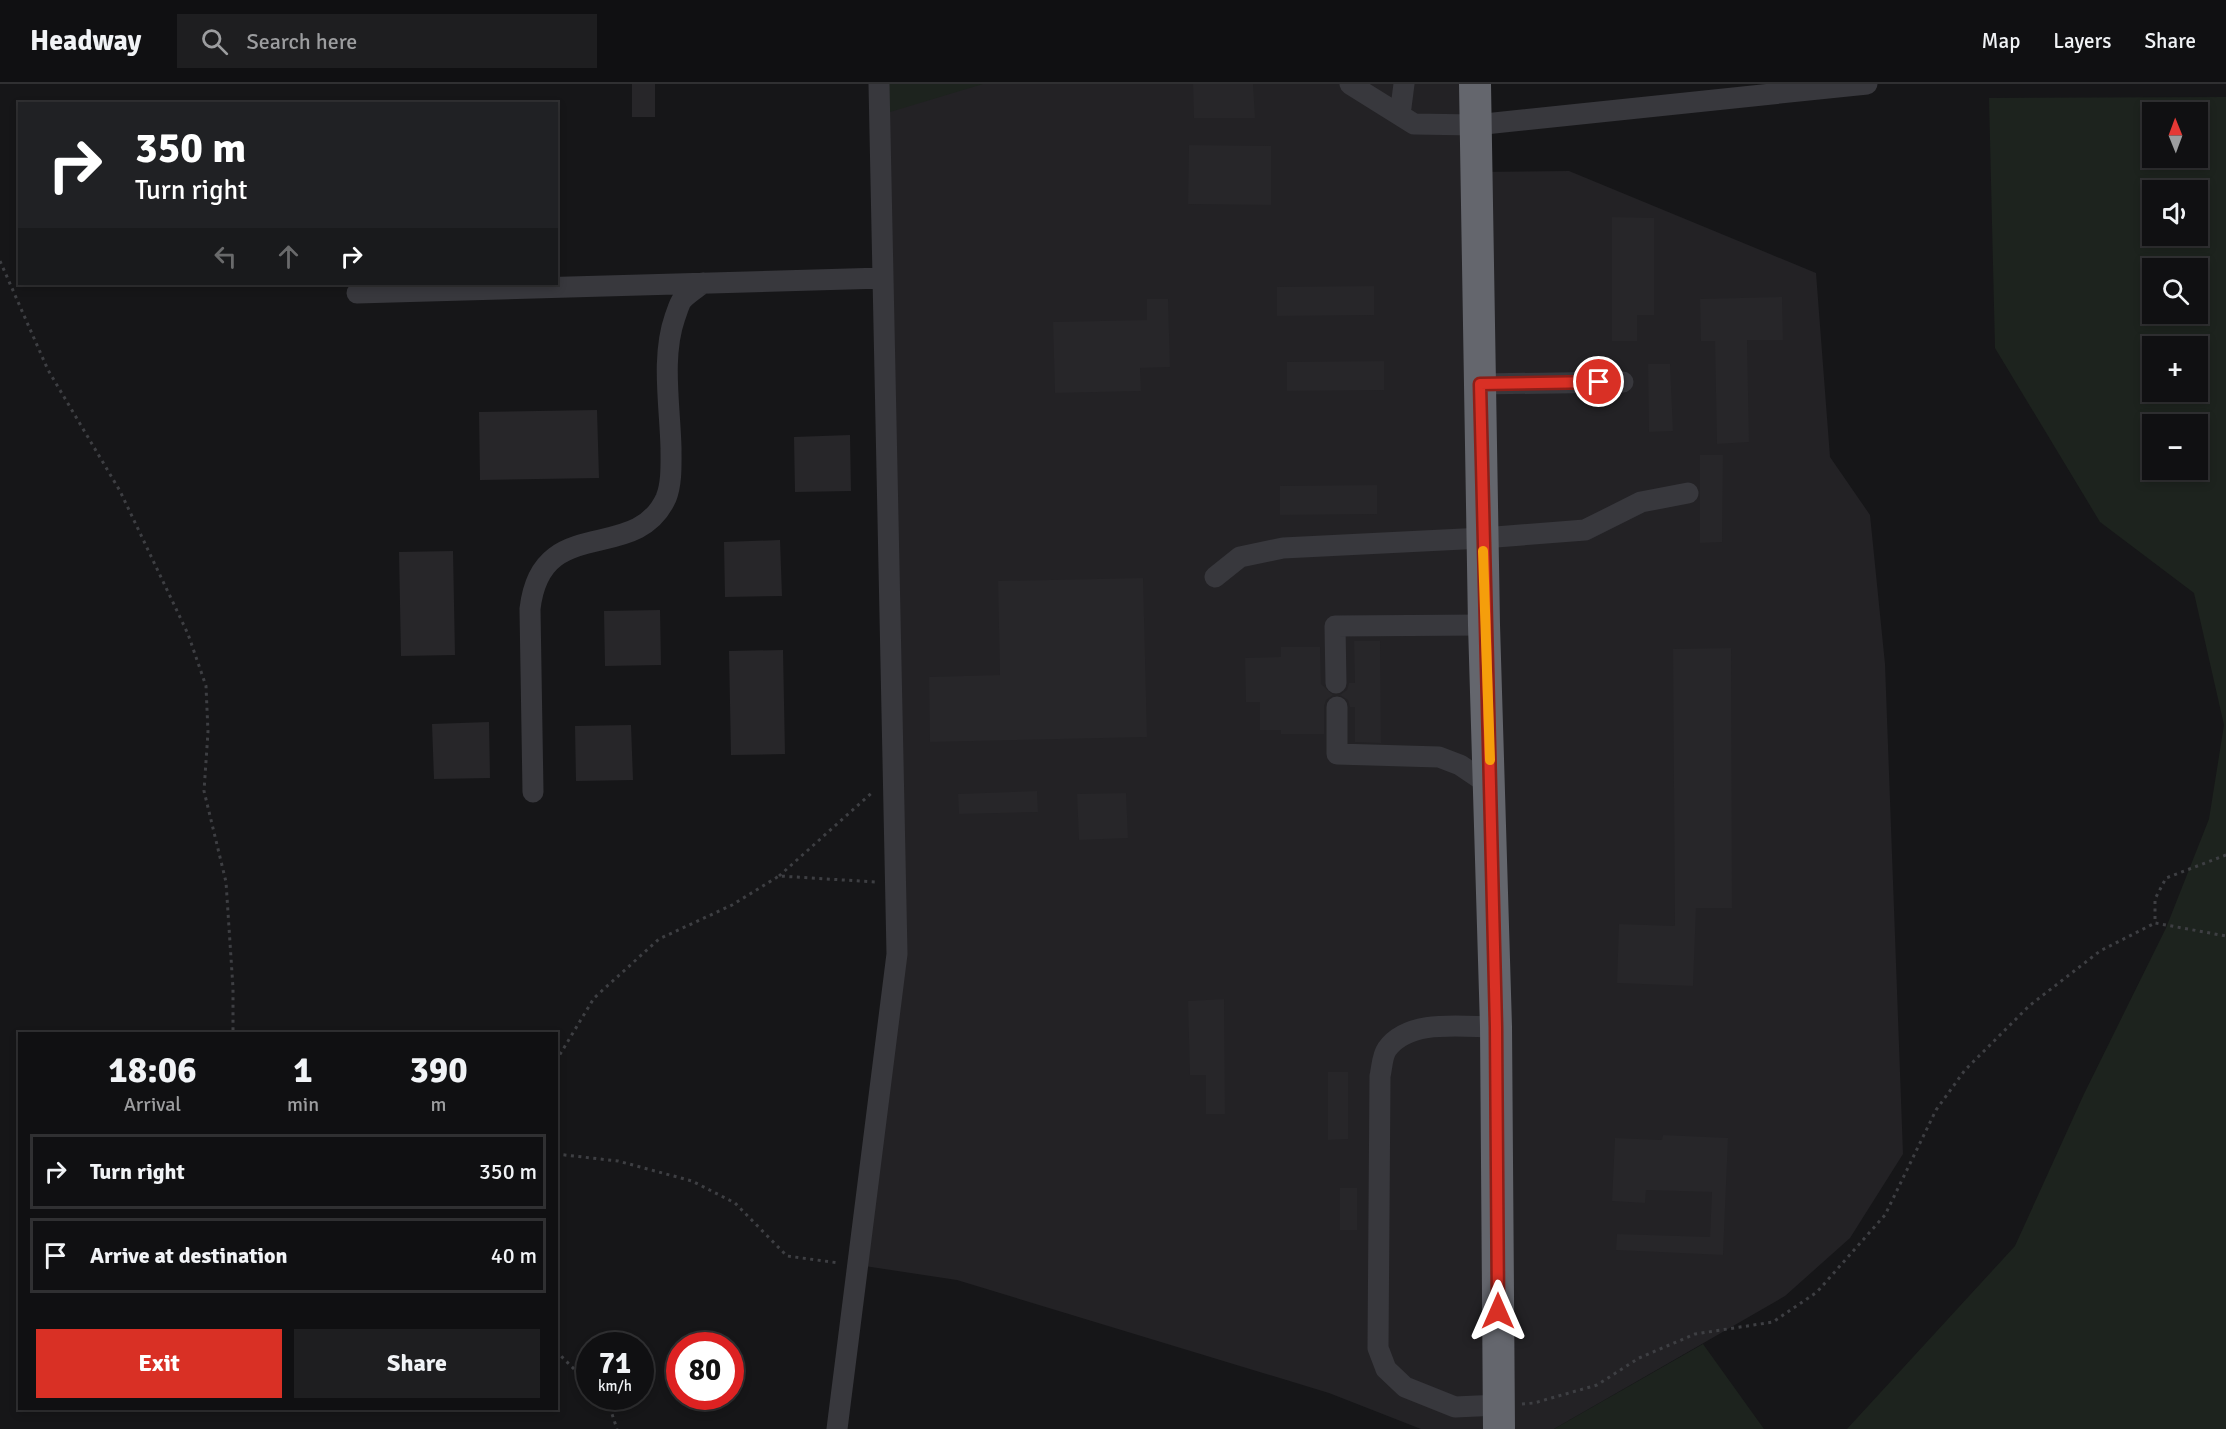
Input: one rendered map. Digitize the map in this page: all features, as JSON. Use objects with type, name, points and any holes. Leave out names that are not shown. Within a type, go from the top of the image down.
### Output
[{"type":"highway","points":[[1474,84],[1484,624],[1491,786],[1496,1027],[1499,1417]]},
{"type":"street","points":[[837,1429],[897,954],[879,84]]},
{"type":"street","points":[[1350,84],[1414,124],[1475,125],[1867,84]]},
{"type":"street","points":[[1400,115],[1404,84]]},
{"type":"street","points":[[357,293],[883,278]]},
{"type":"street","points":[[533,792],[531,609],[533,589],[550,559],[577,545],[643,526],[660,511],[668,494],[671,470],[668,355],[672,326],[681,300],[703,283]]},
{"type":"street","points":[[1480,384],[1623,381]]},
{"type":"street","points":[[1215,577],[1240,556],[1283,548],[1483,538],[1585,530],[1641,502],[1688,493]]},
{"type":"street","points":[[1336,684],[1335,626],[1484,624]]},
{"type":"street","points":[[1337,707],[1338,754],[1439,758],[1460,765],[1491,786]]},
{"type":"street","points":[[1496,1027],[1442,1027],[1416,1030],[1398,1037],[1385,1051],[1380,1076],[1378,1348],[1386,1370],[1405,1387],[1455,1407],[1499,1417]]},
{"type":"path","points":[[0,261],[48,370],[120,491],[188,634],[206,687],[208,732],[204,791],[226,882],[233,988],[233,1032]]},
{"type":"path","points":[[558,1058],[594,998],[659,939],[732,905],[779,876],[894,774]]},
{"type":"path","points":[[2155,923],[2155,899],[2166,878],[2226,855]]},
{"type":"path","points":[[779,876],[896,883]]},
{"type":"path","points":[[1499,1417],[1534,1403],[1597,1385],[1639,1358],[1695,1334],[1773,1322],[1817,1292],[1885,1215],[1936,1110],[1965,1070],[2029,1006],[2100,951],[2155,923],[2226,936]]},
{"type":"path","points":[[558,1154],[618,1161],[692,1181],[735,1203],[787,1256],[858,1265]]},
{"type":"path","points":[[558,1353],[576,1371]]},
{"type":"path","points":[[611,1410],[617,1429]]},
{"type":"shaded area","points":[[879,84],[1475,84],[1476,172],[1569,171],[1816,273],[1830,457],[1870,515],[1885,664],[1903,1154],[1850,1238],[1785,1296],[1554,1429],[1421,1429],[1329,1393],[957,1280],[858,1265],[897,954]]},
{"type":"shaded area","points":[[879,84],[983,84],[880,115]]},
{"type":"shaded area","points":[[2226,97],[2226,1429],[1847,1429],[2015,1246],[2084,1094],[2166,928],[2209,819],[2224,725],[2194,593],[2100,522],[1995,348],[1989,98]]},
{"type":"shaded area","points":[[1703,1344],[1764,1429],[1554,1429]]},
{"type":"building","points":[[632,84],[655,84],[655,117],[632,117]]},
{"type":"building","points":[[1193,84],[1253,84],[1255,118],[1194,118]]},
{"type":"building","points":[[1189,145],[1271,146],[1271,205],[1188,204]]},
{"type":"building","points":[[1612,217],[1654,218],[1654,315],[1637,315],[1637,341],[1612,341]]},
{"type":"building","points":[[1374,286],[1374,315],[1277,316],[1277,287]]},
{"type":"building","points":[[1782,297],[1783,340],[1747,340],[1749,442],[1717,444],[1715,341],[1701,341],[1700,299]]},
{"type":"building","points":[[1147,299],[1168,299],[1170,367],[1140,368],[1141,391],[1055,393],[1053,322],[1147,320]]},
{"type":"building","points":[[1384,361],[1384,390],[1287,391],[1287,362]]},
{"type":"building","points":[[1648,364],[1670,364],[1673,431],[1649,432]]},
{"type":"building","points":[[597,410],[599,478],[480,480],[479,412]]},
{"type":"building","points":[[850,435],[851,491],[795,492],[794,437]]},
{"type":"building","points":[[1700,455],[1723,455],[1722,542],[1700,543]]},
{"type":"building","points":[[1377,485],[1377,514],[1280,515],[1280,486]]},
{"type":"building","points":[[780,540],[782,596],[725,597],[724,542]]},
{"type":"building","points":[[453,551],[455,655],[401,656],[399,552]]},
{"type":"building","points":[[1143,578],[1147,737],[930,742],[929,677],[1000,675],[998,581]]},
{"type":"building","points":[[660,610],[661,665],[605,666],[604,611]]},
{"type":"building","points":[[1354,641],[1380,641],[1381,743],[1355,742],[1355,707],[1350,707],[1348,700],[1340,695],[1347,690],[1349,683],[1355,683]]},
{"type":"building","points":[[1281,647],[1320,647],[1321,684],[1333,695],[1326,700],[1324,706],[1324,734],[1281,734],[1281,730],[1260,730],[1260,702],[1246,702],[1245,658],[1281,657]]},
{"type":"building","points":[[1731,648],[1732,908],[1696,908],[1693,986],[1617,983],[1619,924],[1675,926],[1673,649]]},
{"type":"building","points":[[783,650],[785,754],[731,755],[729,651]]},
{"type":"building","points":[[489,722],[490,778],[434,779],[432,724]]},
{"type":"building","points":[[631,725],[633,780],[576,781],[575,726]]},
{"type":"building","points":[[1037,791],[1038,812],[959,814],[958,794]]},
{"type":"building","points":[[1126,793],[1128,838],[1079,840],[1077,794]]},
{"type":"building","points":[[1224,999],[1225,1114],[1206,1114],[1206,1075],[1190,1075],[1188,1001]]},
{"type":"building","points":[[1328,1072],[1348,1072],[1348,1139],[1328,1140]]},
{"type":"building","points":[[1663,1135],[1728,1138],[1723,1255],[1616,1250],[1617,1234],[1710,1237],[1712,1192],[1646,1190],[1645,1203],[1612,1201],[1615,1138],[1662,1140]]},
{"type":"building","points":[[1340,1188],[1357,1188],[1357,1230],[1340,1230]]},
{"type":"slow traffic","points":[[1483,551],[1490,760]]},
{"type":"route","points":[[1498,1311],[1496,1027],[1491,786],[1484,624],[1480,384],[1599,382]]}]
